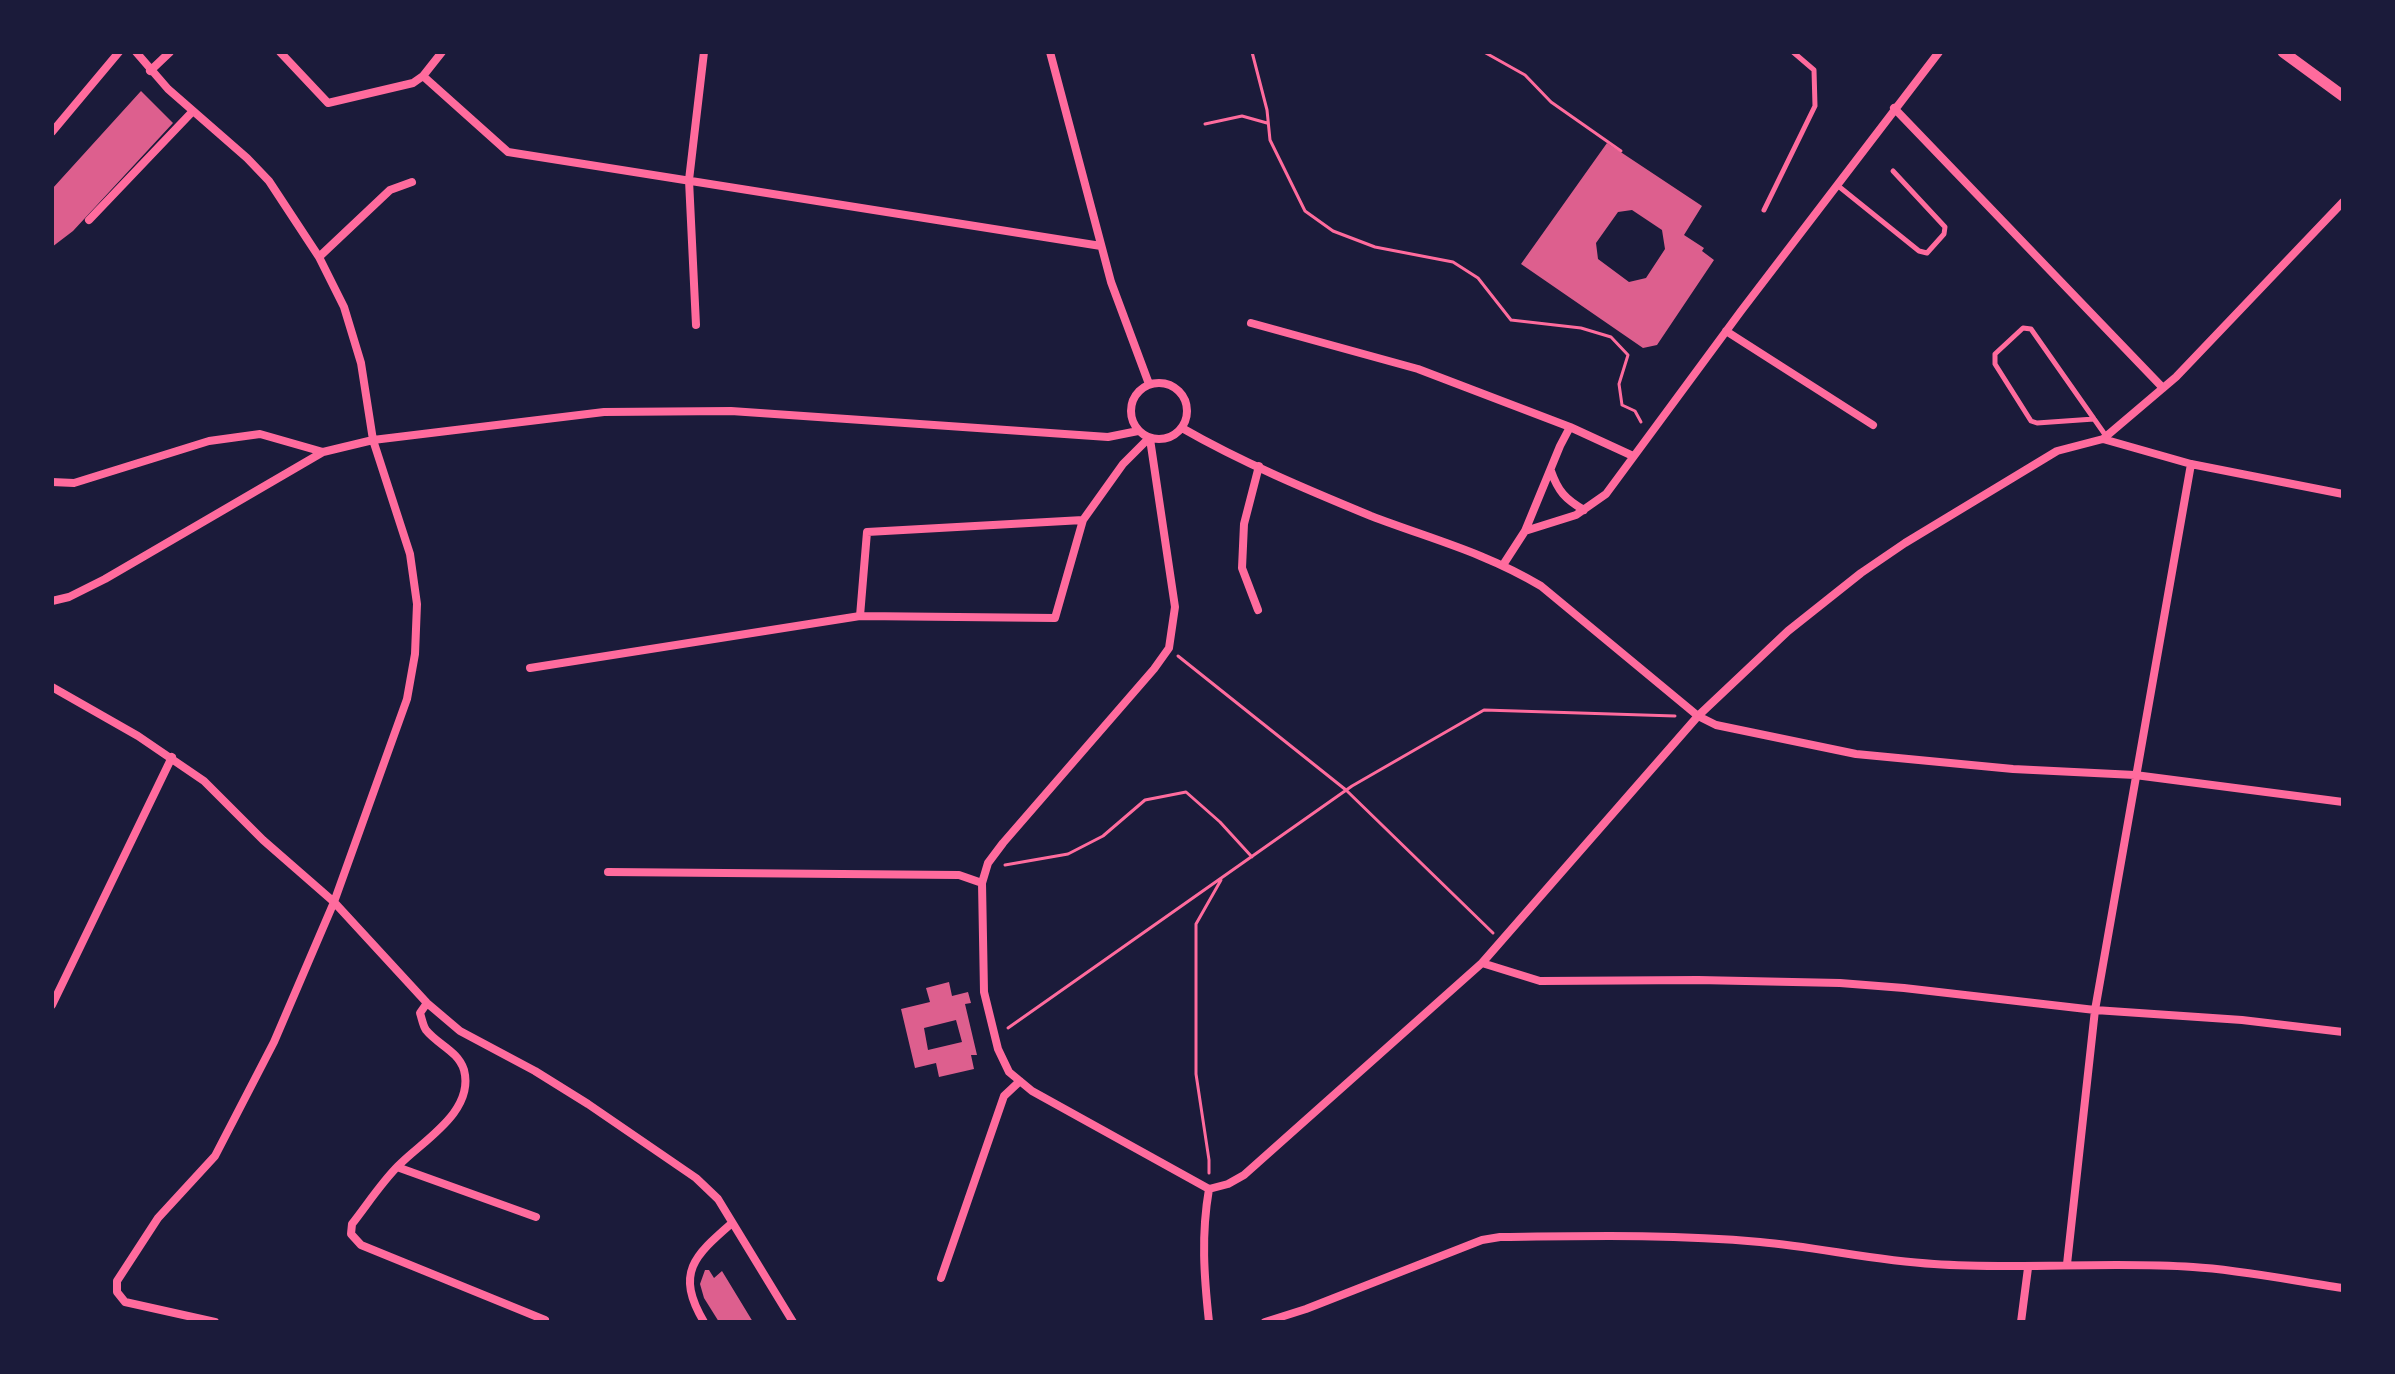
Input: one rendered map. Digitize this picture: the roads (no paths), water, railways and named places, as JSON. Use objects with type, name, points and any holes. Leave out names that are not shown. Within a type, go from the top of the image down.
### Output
[{"type":"street","points":[[52,132],[119,52]]},
{"type":"street","points":[[136,52],[150,71],[269,181],[319,257],[344,307],[361,363],[373,440],[410,554],[417,604],[415,654],[407,699],[334,902],[274,1042],[215,1156],[158,1218],[117,1281],[117,1292],[125,1302],[215,1322]]},
{"type":"street","points":[[150,71],[170,52]]},
{"type":"street","points":[[280,52],[328,103],[413,83],[423,76],[442,52]]},
{"type":"street","points":[[696,325],[689,180],[704,52]]},
{"type":"street","points":[[1050,52],[1111,282],[1149,384]]},
{"type":"street","points":[[1525,531],[1576,515],[1606,494],[1836,184],[1939,52]]},
{"type":"street","points":[[2283,52],[2343,96]]},
{"type":"street","points":[[423,76],[508,152],[1101,246]]},
{"type":"street","points":[[1894,108],[2163,388]]},
{"type":"street","points":[[89,220],[193,111]]},
{"type":"street","points":[[319,257],[390,190],[412,182]]},
{"type":"street","points":[[1149,438],[1175,607],[1169,648],[988,863],[982,883],[984,992],[995,1037],[1009,1072],[1032,1091],[1209,1189],[1228,1184],[1244,1175],[1482,963],[1698,716],[1788,631],[1861,573],[1905,543],[2057,451],[2104,437],[2163,388],[2343,202]]},
{"type":"street","points":[[1251,323],[1418,369],[1570,427],[1633,456]]},
{"type":"street","points":[[1726,331],[1873,425]]},
{"type":"street","points":[[1149,384],[1170,385],[1183,397],[1187,412],[1182,428],[1173,437],[1163,440],[1149,438],[1138,431],[1132,422],[1130,408],[1135,394],[1149,384]]},
{"type":"street","points":[[52,601],[69,597],[105,579],[323,452],[373,440],[604,412],[677,410],[1108,437],[1138,431]]},
{"type":"street","points":[[1503,565],[1525,531],[1570,427]]},
{"type":"street","points":[[1182,428],[1371,516],[1503,565],[1541,586],[1698,716],[1716,725],[1856,754],[2013,769],[2135,775],[2343,802]]},
{"type":"street","points":[[52,482],[74,483],[209,441],[260,434],[323,452]]},
{"type":"street","points":[[2104,437],[2191,464],[2343,494]]},
{"type":"street","points":[[530,668],[860,616],[1055,618],[1083,520],[1123,464],[1149,438]]},
{"type":"street","points":[[2067,1264],[2095,1010],[2191,464]]},
{"type":"street","points":[[1258,610],[1242,568],[1244,524],[1259,466]]},
{"type":"street","points":[[1550,470],[1557,490],[1567,501],[1584,510]]},
{"type":"street","points":[[860,616],[867,532],[1083,520]]},
{"type":"street","points":[[52,687],[172,757],[204,781],[263,840],[334,902],[427,1003],[460,1031],[535,1071],[642,1138],[696,1178],[718,1199],[793,1322]]},
{"type":"street","points":[[52,1005],[172,757]]},
{"type":"street","points":[[608,872],[959,875],[982,883]]},
{"type":"street","points":[[1482,963],[1540,981],[1840,983],[2343,1032]]},
{"type":"street","points":[[427,1003],[420,1013],[425,1029],[463,1066],[463,1095],[454,1113],[397,1167],[352,1224],[351,1234],[361,1245],[545,1320]]},
{"type":"street","points":[[941,1278],[1004,1096],[1020,1081]]},
{"type":"street","points":[[397,1167],[536,1217]]},
{"type":"street","points":[[1209,1189],[1203,1226],[1202,1265],[1209,1322]]},
{"type":"street","points":[[704,1322],[693,1303],[690,1282],[694,1261],[704,1246],[732,1223]]},
{"type":"street","points":[[1265,1322],[1482,1240],[1500,1237],[1679,1237],[1763,1242],[1917,1263],[2028,1268],[2067,1264],[2197,1267],[2343,1288]]},
{"type":"street","points":[[2021,1322],[2028,1268]]},
{"type":"street","points":[[1305,1322],[1306,1309]]},
{"type":"lane","points":[[1764,210],[1815,106],[1814,70],[1793,52]]},
{"type":"lane","points":[[1836,184],[1919,251],[1927,253],[1944,234],[1945,227],[1893,171]]},
{"type":"lane","points":[[2094,419],[2031,421],[1995,364],[1995,354],[2023,328],[2031,329],[2094,419],[2104,437]]}]
